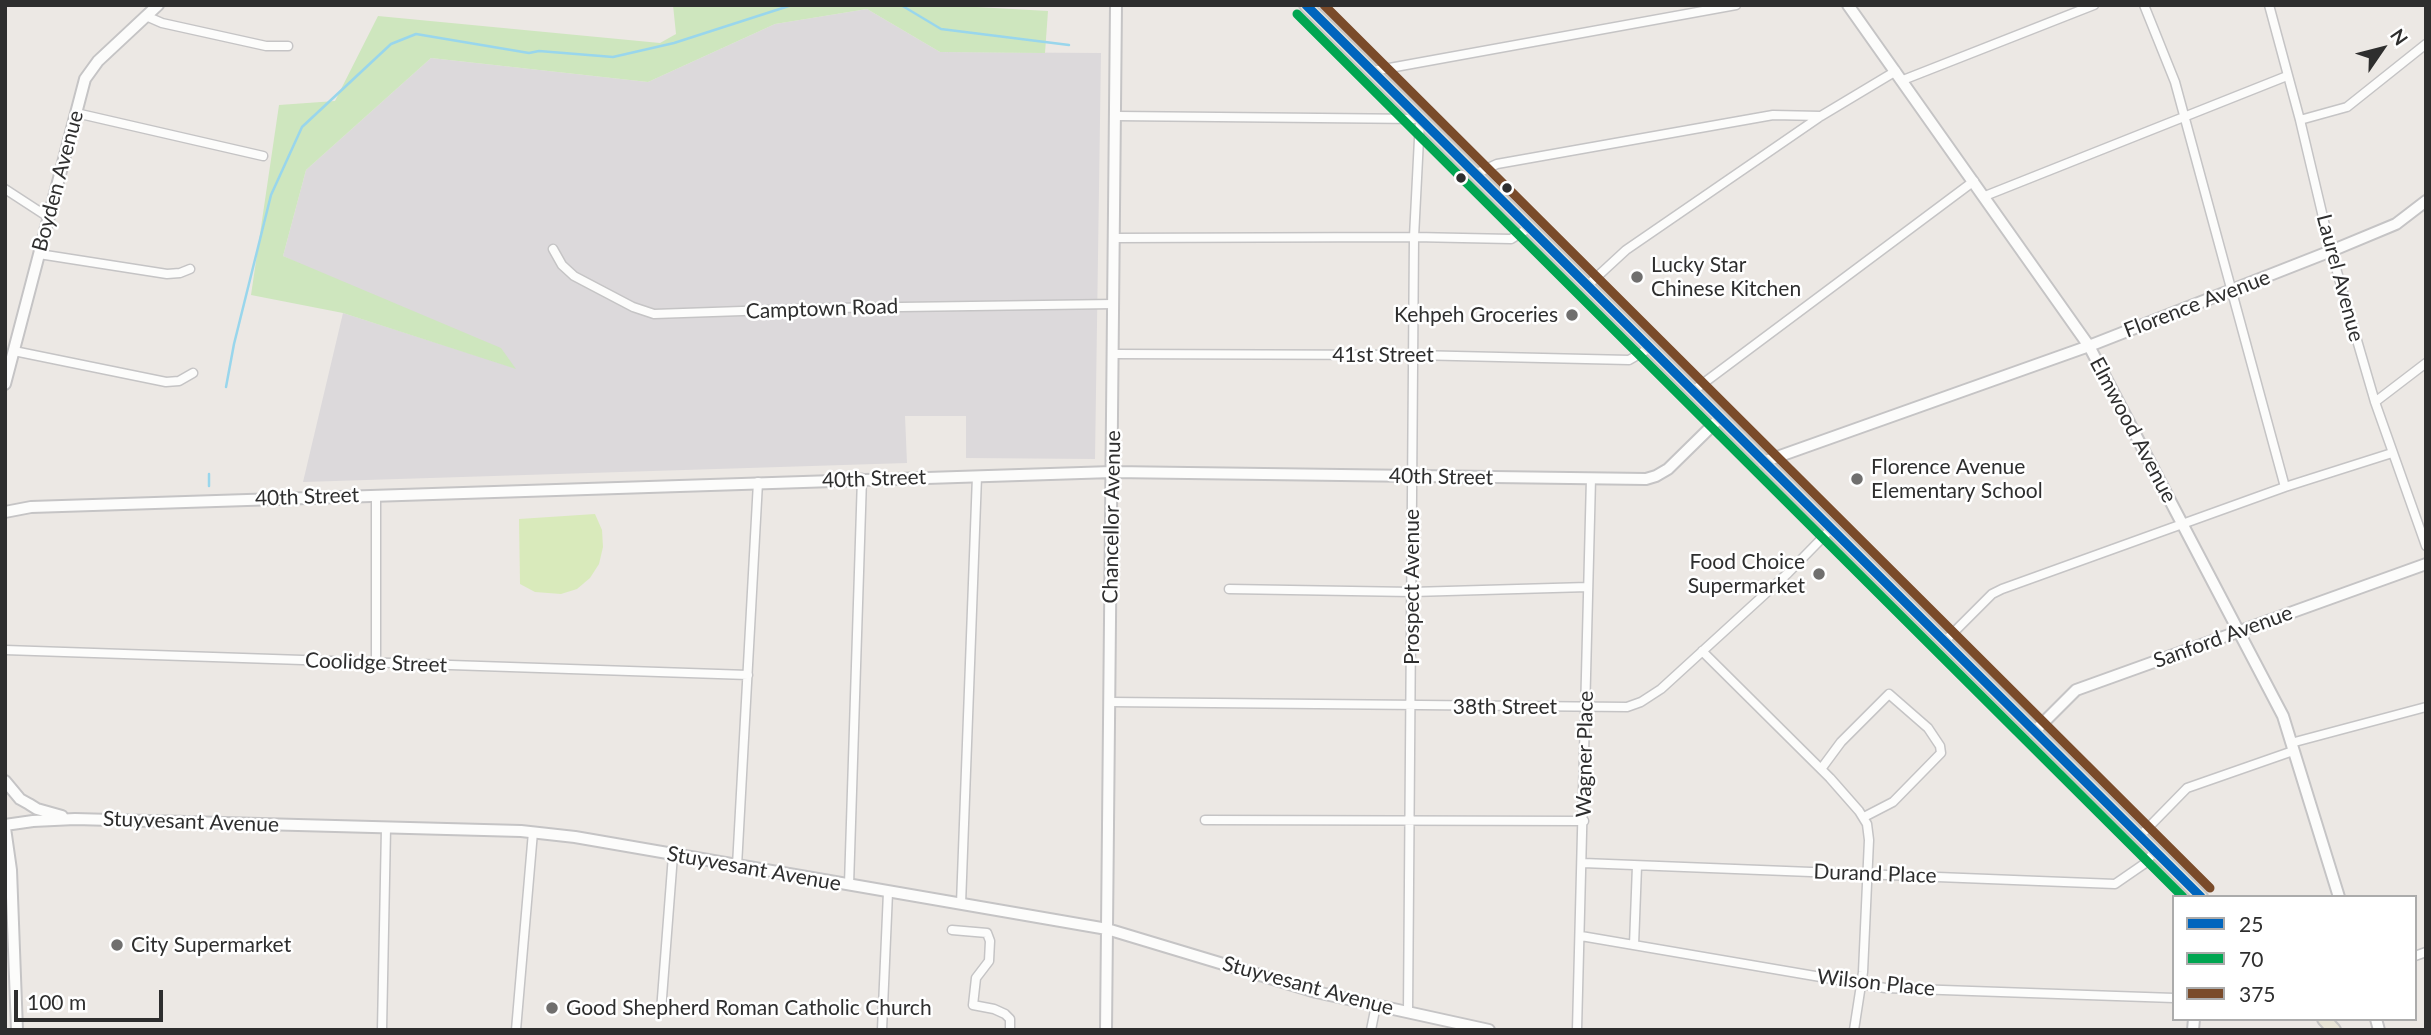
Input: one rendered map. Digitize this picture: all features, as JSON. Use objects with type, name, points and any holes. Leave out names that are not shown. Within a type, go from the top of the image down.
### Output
[{"type":"main road","points":[[1306,5],[2199,895]]},
{"type":"street","name":"Boyden Avenue","points":[[5,384],[85,79],[158,5]]},
{"type":"street","name":"Chancellor Avenue","points":[[1106,1030],[1116,5]]},
{"type":"street","points":[[1373,71],[1736,5]]},
{"type":"street","name":"Elmwood Avenue","points":[[1848,5],[2090,346],[2283,716],[2338,895]]},
{"type":"street","points":[[1587,286],[1626,250],[1821,116],[1899,76],[2094,5]]},
{"type":"street","points":[[2144,5],[2175,82],[2285,487]]},
{"type":"street","name":"Laurel Avenue","points":[[2269,5],[2331,251],[2375,402],[2426,546]]},
{"type":"street","points":[[146,16],[162,23],[266,46],[288,46]]},
{"type":"street","points":[[2300,120],[2347,107],[2426,44]]},
{"type":"street","points":[[1984,197],[2287,76]]},
{"type":"street","points":[[76,113],[263,156]]},
{"type":"street","points":[[1475,174],[1497,164],[1773,116],[1821,116]]},
{"type":"street","points":[[1117,117],[1420,119]]},
{"type":"street","name":"Prospect Avenue","points":[[1408,1012],[1414,237],[1420,119]]},
{"type":"street","points":[[1693,391],[1974,181]]},
{"type":"street","points":[[5,189],[48,217]]},
{"type":"street","name":"Florence Avenue","points":[[1763,462],[2090,346],[2231,291],[2396,224],[2426,201]]},
{"type":"street","points":[[1115,238],[1511,239],[1529,228]]},
{"type":"street","name":"Camptown Road","points":[[553,249],[562,265],[574,276],[633,307],[654,314],[830,308],[1114,304]]},
{"type":"street","points":[[39,254],[167,274],[190,269]]},
{"type":"street","name":"41st Street","points":[[1114,354],[1413,355],[1629,360],[1650,348]]},
{"type":"street","points":[[14,351],[166,382],[178,381],[193,373]]},
{"type":"street","points":[[2375,402],[2426,363]]},
{"type":"street","name":"40th Street","points":[[5,512],[31,507],[1112,472],[1646,479],[1668,469],[1720,418]]},
{"type":"street","points":[[1944,642],[1992,594],[2002,589],[2285,487],[2392,453]]},
{"type":"street","points":[[961,904],[977,476]]},
{"type":"street","points":[[849,885],[862,478]]},
{"type":"street","name":"Wagner Place","points":[[1577,1030],[1591,478]]},
{"type":"street","points":[[737,866],[758,482]]},
{"type":"street","points":[[376,495],[376,663]]},
{"type":"street","name":"38th Street","points":[[1110,702],[1627,706],[1641,702],[1661,689],[1788,573],[1831,529]]},
{"type":"street","name":"Sanford Avenue","points":[[2034,732],[2076,690],[2426,564]]},
{"type":"street","points":[[1229,589],[1412,592],[1588,587]]},
{"type":"street","name":"Coolidge Street","points":[[5,650],[748,675]]},
{"type":"street","points":[[1702,651],[1821,769],[1864,817],[1869,831],[1868,874],[1862,986],[1854,1030]]},
{"type":"street","points":[[1821,769],[1848,735],[1889,694],[1928,728],[1940,746],[1941,753],[1893,802],[1864,817]]},
{"type":"street","points":[[2140,836],[2187,788],[2292,747],[2426,707]]},
{"type":"street","points":[[5,782],[20,799],[37,809],[75,819]]},
{"type":"street","name":"Stuyvesant Avenue","points":[[5,826],[33,821],[75,819],[533,832],[575,837],[1107,929],[1316,992],[1489,1030]]},
{"type":"street","points":[[1205,820],[1584,821]]},
{"type":"street","points":[[5,826],[10,859],[17,1030]]},
{"type":"street","points":[[382,1030],[386,828]]},
{"type":"street","points":[[516,1030],[533,832]]},
{"type":"street","name":"Durand Place","points":[[1583,863],[2115,884],[2144,864],[2155,851]]},
{"type":"street","points":[[661,1012],[673,855]]},
{"type":"street","points":[[1634,945],[1637,866]]},
{"type":"street","points":[[882,1030],[888,892]]},
{"type":"street","points":[[952,930],[987,933],[990,941],[989,961],[976,978],[973,1005],[1005,1014],[1010,1019],[1010,1030]]},
{"type":"street","name":"Wilson Place","points":[[1581,936],[1862,986],[2172,999]]},
{"type":"street","points":[[1371,1030],[1376,1005]]},
{"type":"shaded area","points":[[867,9],[940,52],[1101,53],[1095,459],[966,458],[966,416],[905,416],[907,463],[303,482],[343,313],[515,368],[283,256],[306,170],[431,58],[648,82],[775,24]]},
{"type":"green space","points":[[673,5],[941,5],[1048,11],[1045,53],[940,52],[867,9],[775,24],[648,82],[431,58],[306,170],[283,256],[501,348],[516,369],[343,313],[251,295],[279,105],[335,101],[378,16],[660,43],[676,34]]},
{"type":"green space","points":[[595,514],[602,530],[603,547],[599,564],[590,578],[577,589],[561,594],[535,592],[520,584],[519,519]]},
{"type":"waterway","points":[[226,387],[271,195],[302,127],[391,44],[416,34],[529,53],[539,51],[613,57],[674,43],[792,5]]},
{"type":"waterway","points":[[901,5],[941,29],[1069,45]]},
{"type":"waterway","points":[[209,474],[209,486]]},
{"type":"transit line","name":"25","points":[[1306,5],[2199,895]]},
{"type":"transit line","name":"375","points":[[1324,5],[2210,888]]},
{"type":"transit line","name":"70","points":[[1297,14],[2181,895]]},
{"type":"place","name":"Lucky Star Chinese Kitchen","points":[[1637,277]]},
{"type":"place","name":"Kehpeh Groceries","points":[[1572,315]]},
{"type":"place","name":"Florence Avenue Elementary School","points":[[1857,479]]},
{"type":"place","name":"Food Choice Supermarket","points":[[1819,574]]},
{"type":"place","name":"City Supermarket","points":[[117,945]]},
{"type":"place","name":"Good Shepherd Roman Catholic Church","points":[[552,1008]]}]
